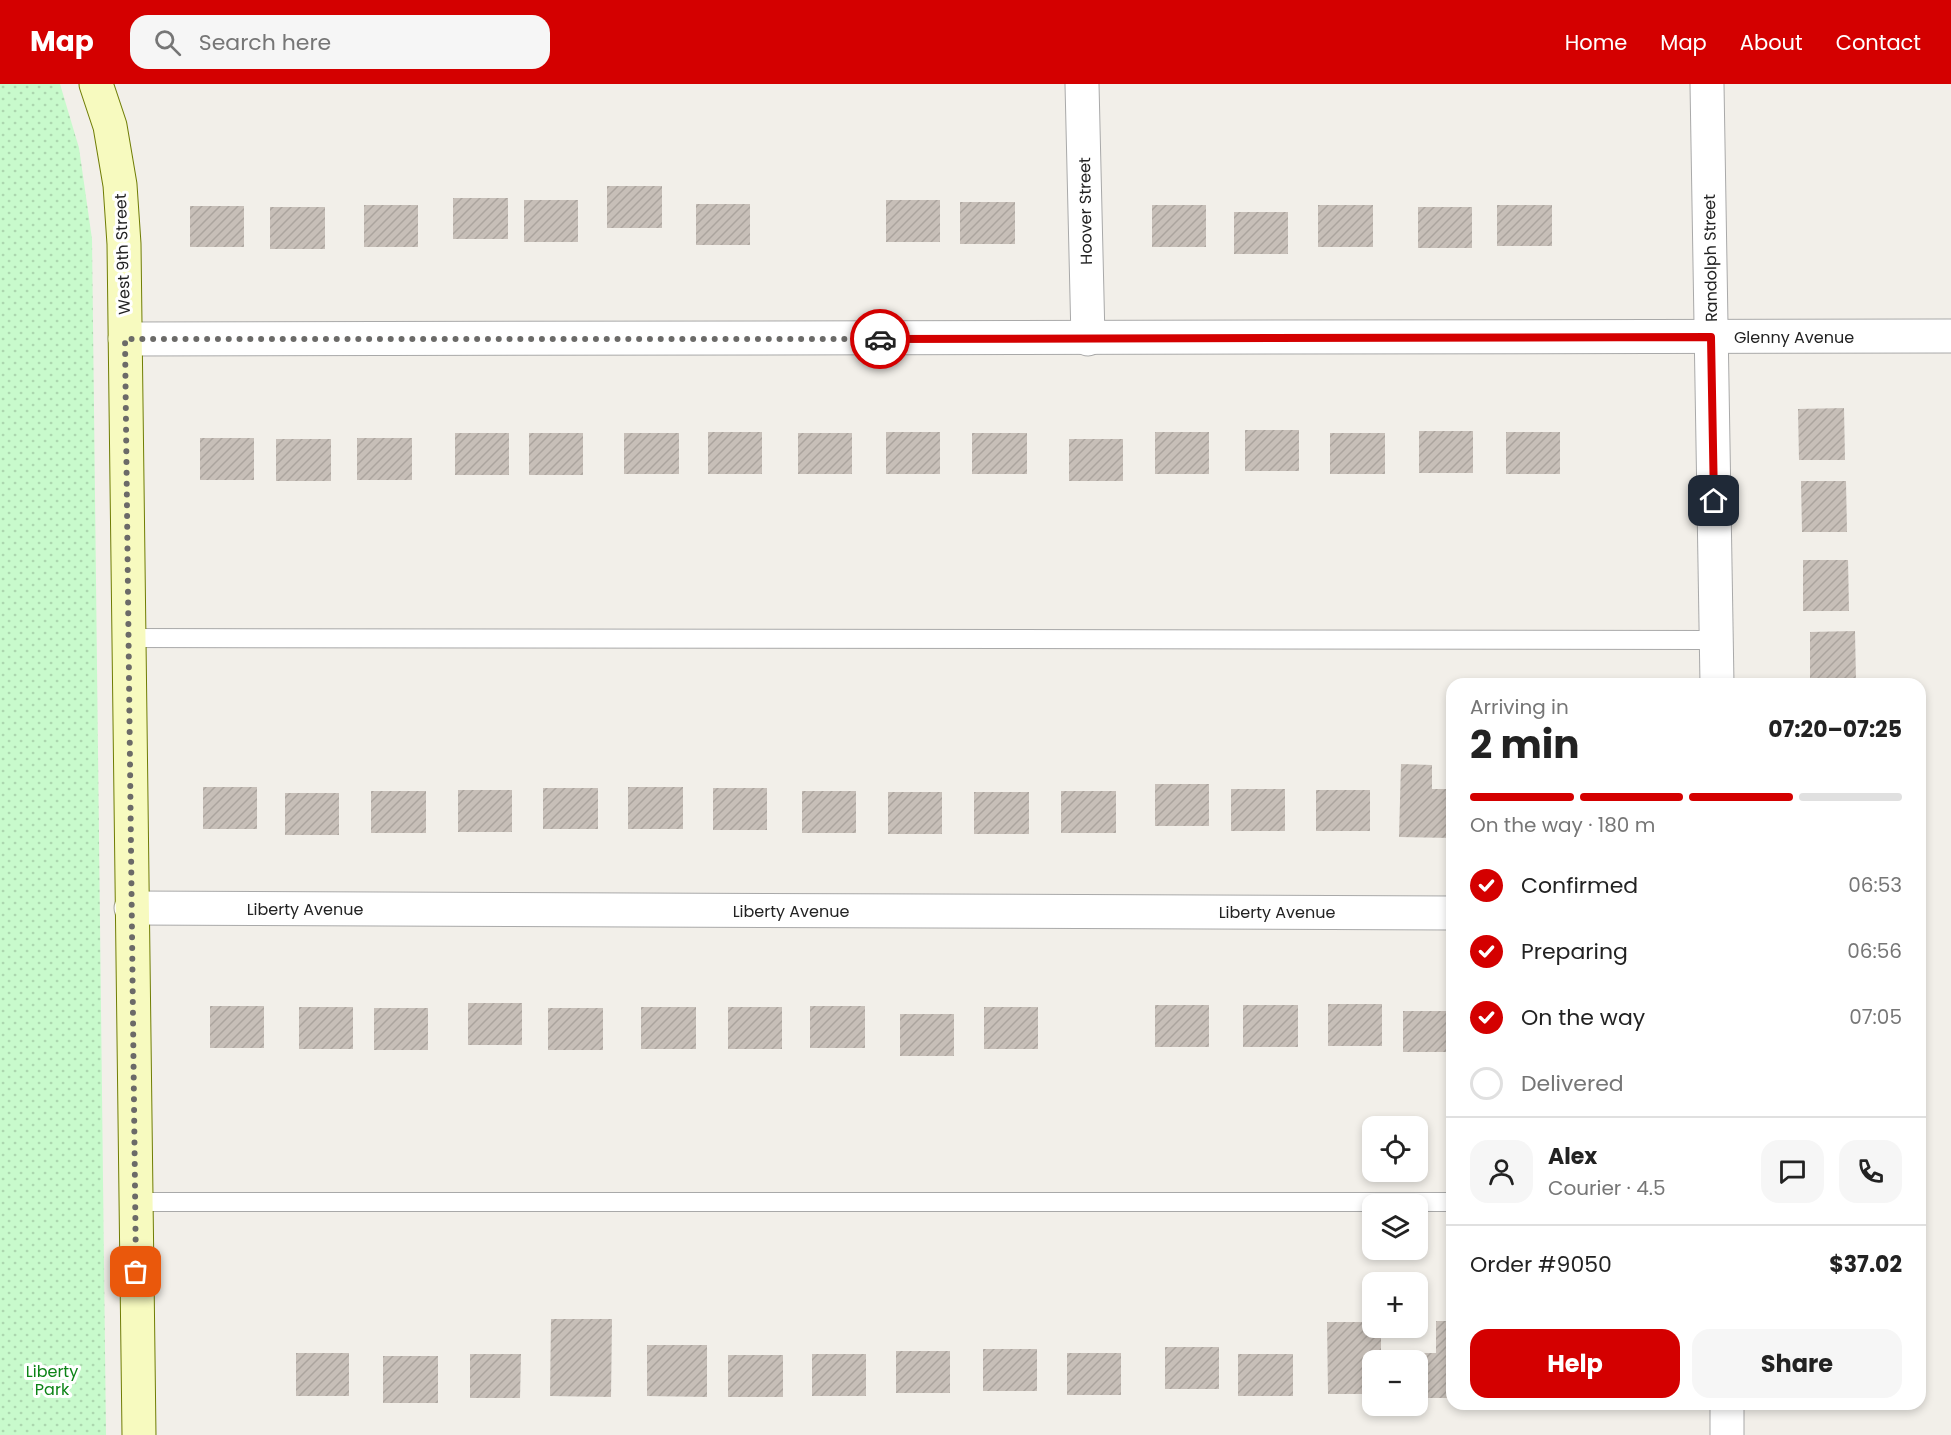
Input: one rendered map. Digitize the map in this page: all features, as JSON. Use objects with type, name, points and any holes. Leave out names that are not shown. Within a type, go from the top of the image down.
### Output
[{"type":"street","name":"West 9th Street","points":[[96,84],[110,126],[120,185],[124,244],[139,1435]]},
{"type":"street","name":"Hoover Street","points":[[1082,84],[1088,339]]},
{"type":"street","name":"Randolph Street","points":[[1707,84],[1717,678]]},
{"type":"street","name":"Glenny Avenue","points":[[125,339],[1951,336]]},
{"type":"street","name":"Liberty Avenue","points":[[131,908],[1446,913]]},
{"type":"street","points":[[1726,1410],[1727,1435]]},
{"type":"lane","points":[[128,638],[1716,640]]},
{"type":"lane","points":[[135,1202],[1446,1202]]},
{"type":"green space","name":"Liberty Park","points":[[0,84],[60,84],[79,148],[92,239],[106,1435],[0,1435]]},
{"type":"building","points":[[607,186],[662,186],[662,228],[607,228]]},
{"type":"building","points":[[453,198],[508,198],[508,239],[453,239]]},
{"type":"building","points":[[524,200],[578,200],[578,242],[524,242]]},
{"type":"building","points":[[886,200],[940,200],[940,242],[886,242]]},
{"type":"building","points":[[960,202],[1015,202],[1015,244],[960,244]]},
{"type":"building","points":[[696,204],[750,204],[750,245],[696,245]]},
{"type":"building","points":[[364,205],[418,205],[418,247],[364,247]]},
{"type":"building","points":[[1152,205],[1206,205],[1206,247],[1152,247]]},
{"type":"building","points":[[1318,205],[1373,205],[1373,247],[1318,247]]},
{"type":"building","points":[[1497,205],[1552,205],[1552,246],[1497,246]]},
{"type":"building","points":[[190,206],[244,206],[244,247],[190,247]]},
{"type":"building","points":[[270,207],[325,207],[325,249],[270,249]]},
{"type":"building","points":[[1418,207],[1472,207],[1472,248],[1418,248]]},
{"type":"building","points":[[1234,212],[1288,212],[1288,254],[1234,254]]},
{"type":"building","points":[[1844,408],[1845,460],[1799,460],[1798,409]]},
{"type":"building","points":[[1245,430],[1299,430],[1299,471],[1245,471]]},
{"type":"building","points":[[1419,431],[1473,431],[1473,473],[1419,473]]},
{"type":"building","points":[[708,432],[762,432],[762,474],[708,474]]},
{"type":"building","points":[[886,432],[940,432],[940,474],[886,474]]},
{"type":"building","points":[[1155,432],[1209,432],[1209,474],[1155,474]]},
{"type":"building","points":[[1506,432],[1560,432],[1560,474],[1506,474]]},
{"type":"building","points":[[455,433],[509,433],[509,475],[455,475]]},
{"type":"building","points":[[529,433],[583,433],[583,475],[529,475]]},
{"type":"building","points":[[624,433],[679,433],[679,474],[624,474]]},
{"type":"building","points":[[798,433],[852,433],[852,474],[798,474]]},
{"type":"building","points":[[972,433],[1027,433],[1027,474],[972,474]]},
{"type":"building","points":[[1330,433],[1385,433],[1385,474],[1330,474]]},
{"type":"building","points":[[200,438],[254,438],[254,480],[200,480]]},
{"type":"building","points":[[357,438],[412,438],[412,480],[357,480]]},
{"type":"building","points":[[276,439],[331,439],[331,481],[276,481]]},
{"type":"building","points":[[1069,439],[1123,439],[1123,481],[1069,481]]},
{"type":"building","points":[[1801,481],[1846,481],[1847,532],[1802,532]]},
{"type":"building","points":[[1803,560],[1848,560],[1849,611],[1803,611]]},
{"type":"building","points":[[1855,631],[1856,678],[1810,678],[1810,632]]},
{"type":"building","points":[[1401,764],[1432,765],[1432,789],[1446,789],[1446,838],[1399,837]]},
{"type":"building","points":[[1155,784],[1209,784],[1209,826],[1155,826]]},
{"type":"building","points":[[203,787],[257,787],[257,829],[203,829]]},
{"type":"building","points":[[628,787],[683,787],[683,829],[628,829]]},
{"type":"building","points":[[543,788],[598,788],[598,829],[543,829]]},
{"type":"building","points":[[713,788],[767,788],[767,830],[713,830]]},
{"type":"building","points":[[1231,789],[1285,789],[1285,831],[1231,831]]},
{"type":"building","points":[[458,790],[512,790],[512,832],[458,832]]},
{"type":"building","points":[[1316,790],[1370,790],[1370,831],[1316,831]]},
{"type":"building","points":[[371,791],[426,791],[426,833],[371,833]]},
{"type":"building","points":[[802,791],[856,791],[856,833],[802,833]]},
{"type":"building","points":[[1061,791],[1116,791],[1116,833],[1061,833]]},
{"type":"building","points":[[888,792],[942,792],[942,834],[888,834]]},
{"type":"building","points":[[974,792],[1029,792],[1029,834],[974,834]]},
{"type":"building","points":[[285,793],[339,793],[339,835],[285,835]]},
{"type":"building","points":[[468,1003],[522,1003],[522,1045],[468,1045]]},
{"type":"building","points":[[1328,1004],[1382,1004],[1382,1046],[1328,1046]]},
{"type":"building","points":[[1155,1005],[1209,1005],[1209,1047],[1155,1047]]},
{"type":"building","points":[[1243,1005],[1298,1005],[1298,1047],[1243,1047]]},
{"type":"building","points":[[210,1006],[264,1006],[264,1048],[210,1048]]},
{"type":"building","points":[[810,1006],[865,1006],[865,1048],[810,1048]]},
{"type":"building","points":[[299,1007],[353,1007],[353,1049],[299,1049]]},
{"type":"building","points":[[641,1007],[696,1007],[696,1049],[641,1049]]},
{"type":"building","points":[[728,1007],[782,1007],[782,1049],[728,1049]]},
{"type":"building","points":[[984,1007],[1038,1007],[1038,1049],[984,1049]]},
{"type":"building","points":[[374,1008],[428,1008],[428,1050],[374,1050]]},
{"type":"building","points":[[548,1008],[603,1008],[603,1050],[548,1050]]},
{"type":"building","points":[[1403,1011],[1446,1011],[1446,1052],[1403,1052]]},
{"type":"building","points":[[900,1014],[954,1014],[954,1056],[900,1056]]},
{"type":"building","points":[[551,1319],[612,1319],[611,1397],[550,1396]]},
{"type":"building","points":[[1436,1321],[1446,1321],[1446,1398],[1428,1398],[1428,1353],[1436,1353]]},
{"type":"building","points":[[1327,1322],[1362,1322],[1362,1338],[1381,1338],[1381,1350],[1362,1350],[1362,1394],[1328,1394]]},
{"type":"building","points":[[647,1345],[707,1345],[707,1397],[647,1396]]},
{"type":"building","points":[[1165,1347],[1219,1347],[1219,1389],[1165,1389]]},
{"type":"building","points":[[983,1349],[1037,1349],[1037,1391],[983,1391]]},
{"type":"building","points":[[896,1351],[950,1351],[950,1393],[896,1393]]},
{"type":"building","points":[[296,1353],[349,1353],[349,1396],[296,1396]]},
{"type":"building","points":[[1067,1353],[1121,1353],[1121,1395],[1067,1395]]},
{"type":"building","points":[[470,1354],[521,1354],[520,1398],[470,1398]]},
{"type":"building","points":[[812,1354],[866,1354],[866,1396],[812,1396]]},
{"type":"building","points":[[1238,1354],[1293,1354],[1293,1396],[1238,1396]]},
{"type":"building","points":[[728,1355],[783,1355],[783,1397],[728,1397]]},
{"type":"building","points":[[383,1356],[438,1356],[438,1403],[383,1403]]},
{"type":"way so far","points":[[136,1272],[125,339],[880,339]]},
{"type":"route","points":[[880,339],[1711,337],[1714,501]]}]
